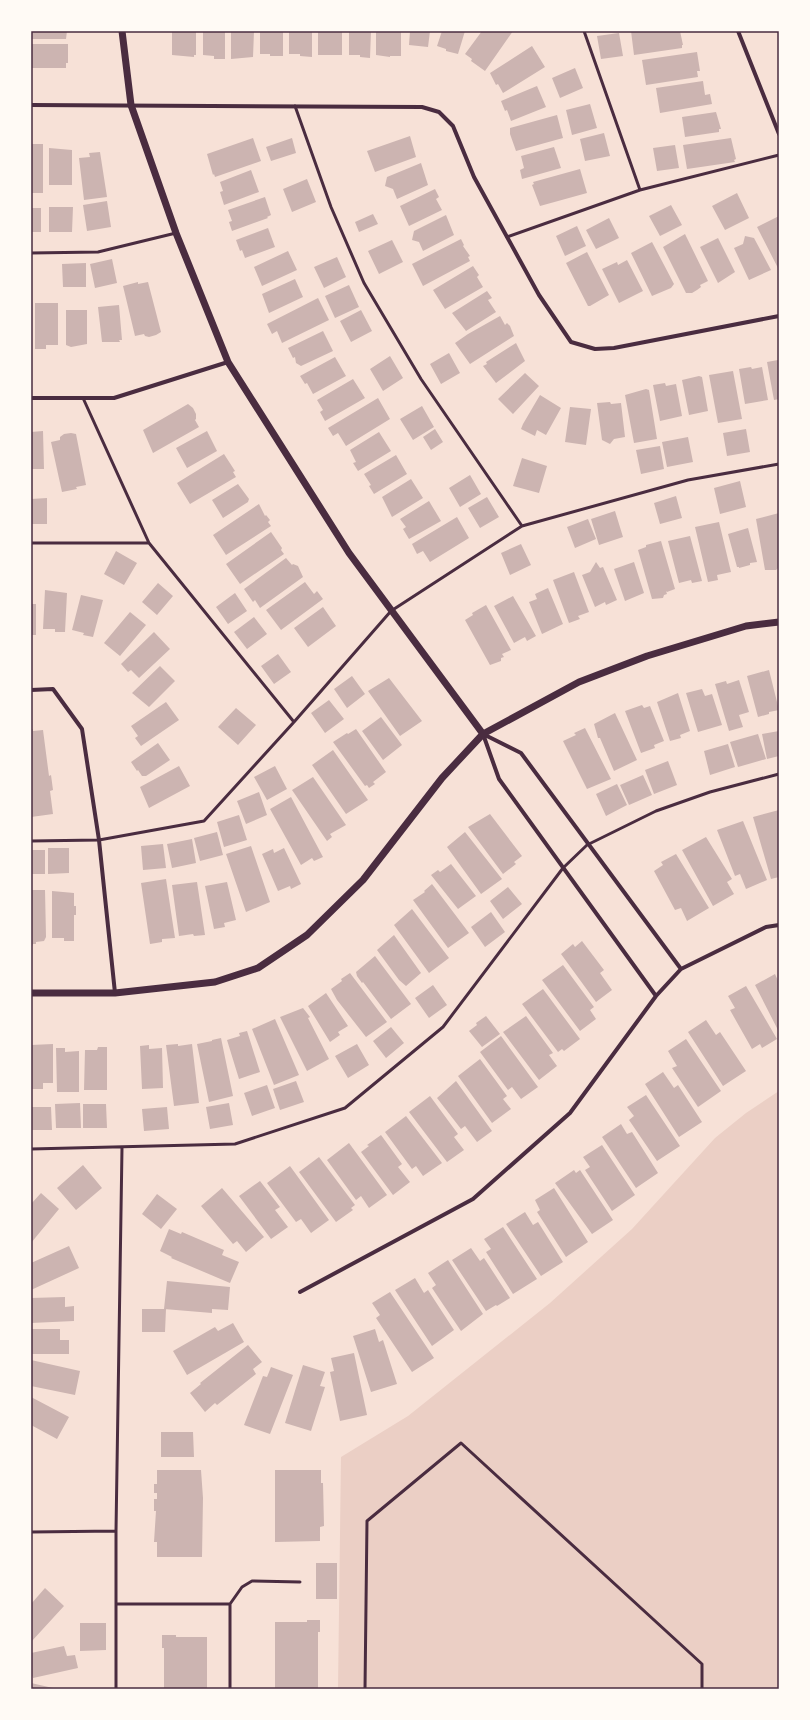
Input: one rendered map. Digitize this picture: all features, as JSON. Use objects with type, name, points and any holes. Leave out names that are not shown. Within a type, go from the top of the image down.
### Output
[{"type":"street","points":[[122,31],[131,105],[176,233],[228,362],[349,553],[483,734],[499,779],[656,996]]},
{"type":"street","points":[[738,31],[779,134]]},
{"type":"street","points":[[31,105],[422,107],[439,112],[453,126],[474,177],[507,237],[539,295],[572,342],[595,349],[614,348],[779,316]]},
{"type":"street","points":[[31,398],[114,398],[228,362]]},
{"type":"street","points":[[31,994],[115,993],[215,982],[258,968],[307,936],[363,880],[442,778],[483,734],[579,682],[647,656],[746,626],[779,622]]},
{"type":"street","points":[[31,690],[53,689],[82,729],[100,840],[115,993]]},
{"type":"street","points":[[483,734],[521,753],[680,969]]},
{"type":"street","points":[[300,1292],[473,1199],[570,1113],[656,996],[680,969],[766,927],[779,925]]},
{"type":"lane","points":[[584,31],[640,190]]},
{"type":"lane","points":[[295,106],[332,207],[364,283],[422,379],[522,526]]},
{"type":"lane","points":[[507,237],[640,190],[779,155]]},
{"type":"lane","points":[[31,253],[98,252],[176,233]]},
{"type":"lane","points":[[83,398],[149,543],[294,722]]},
{"type":"lane","points":[[31,841],[100,840],[204,821],[392,612],[522,526],[688,480],[779,464]]},
{"type":"lane","points":[[31,543],[149,543]]},
{"type":"lane","points":[[31,1149],[122,1148],[235,1144],[345,1108],[443,1027],[563,868],[587,844],[656,811],[710,792],[779,774]]},
{"type":"lane","points":[[116,1689],[116,1531],[122,1148]]},
{"type":"lane","points":[[365,1689],[367,1521],[461,1443],[702,1664],[702,1689]]},
{"type":"lane","points":[[31,1532],[116,1531]]},
{"type":"lane","points":[[230,1689],[230,1604],[242,1587],[252,1580],[300,1582]]},
{"type":"lane","points":[[116,1604],[230,1604]]},
{"type":"shaded area","points":[[779,1091],[779,1689],[338,1689],[341,1457],[408,1416],[550,1303],[632,1229],[715,1138],[746,1113]]},
{"type":"building","points":[[32,31],[67,31],[66,39],[32,39]]},
{"type":"building","points":[[172,31],[196,31],[196,55],[194,55],[194,57],[172,55]]},
{"type":"building","points":[[203,31],[225,31],[225,59],[214,59],[214,56],[203,55]]},
{"type":"building","points":[[231,31],[254,31],[253,57],[231,59]]},
{"type":"building","points":[[260,31],[283,31],[283,56],[260,54]]},
{"type":"building","points":[[289,31],[312,31],[312,57],[300,56],[300,54],[289,54]]},
{"type":"building","points":[[318,31],[342,31],[342,55],[318,55]]},
{"type":"building","points":[[349,31],[371,31],[370,58],[360,57],[360,55],[349,55]]},
{"type":"building","points":[[376,31],[401,31],[401,56],[390,57],[376,55]]},
{"type":"building","points":[[410,31],[430,31],[428,47],[409,45]]},
{"type":"building","points":[[442,31],[465,31],[458,54],[446,51],[446,49],[437,46]]},
{"type":"building","points":[[482,31],[513,31],[485,71],[471,61],[472,59],[465,54]]},
{"type":"building","points":[[631,31],[680,31],[683,45],[682,48],[634,55]]},
{"type":"building","points":[[619,33],[623,56],[601,59],[597,36]]},
{"type":"building","points":[[31,44],[68,44],[68,63],[66,63],[66,68],[31,68]]},
{"type":"building","points":[[532,46],[545,67],[503,93],[498,84],[496,85],[490,73]]},
{"type":"building","points":[[697,52],[700,71],[697,71],[698,77],[646,85],[642,60]]},
{"type":"building","points":[[575,68],[583,88],[560,98],[552,78]]},
{"type":"building","points":[[703,81],[705,95],[710,94],[712,104],[660,113],[656,88]]},
{"type":"building","points":[[537,86],[546,107],[511,121],[507,110],[505,111],[501,101]]},
{"type":"building","points":[[590,104],[597,128],[572,135],[566,110]]},
{"type":"building","points":[[716,112],[721,129],[719,129],[719,132],[685,137],[682,117]]},
{"type":"building","points":[[557,115],[563,138],[516,151],[510,134],[510,128]]},
{"type":"building","points":[[604,133],[610,156],[585,161],[580,139]]},
{"type":"building","points":[[410,136],[416,157],[375,172],[367,151]]},
{"type":"building","points":[[253,138],[261,161],[215,177],[214,174],[213,175],[207,154]]},
{"type":"building","points":[[292,138],[296,153],[271,161],[266,147]]},
{"type":"building","points":[[731,138],[736,159],[734,160],[735,162],[687,169],[683,145]]},
{"type":"building","points":[[31,144],[43,144],[43,193],[31,193]]},
{"type":"building","points":[[675,145],[679,168],[657,171],[653,148]]},
{"type":"building","points":[[554,147],[561,168],[522,179],[520,170],[524,168],[521,156]]},
{"type":"building","points":[[49,148],[72,150],[72,185],[49,185]]},
{"type":"building","points":[[100,152],[107,197],[84,200],[79,158],[90,157],[89,153]]},
{"type":"building","points":[[421,163],[428,185],[397,199],[393,189],[385,186],[387,177]]},
{"type":"building","points":[[580,169],[587,193],[540,206],[532,185],[534,184],[533,182]]},
{"type":"building","points":[[251,170],[259,192],[224,205],[220,192],[223,191],[220,182]]},
{"type":"building","points":[[307,179],[316,202],[292,212],[283,189]]},
{"type":"building","points":[[435,189],[439,197],[436,199],[442,210],[409,226],[400,206]]},
{"type":"building","points":[[737,193],[749,218],[725,230],[712,206]]},
{"type":"building","points":[[265,197],[271,215],[267,217],[268,218],[232,231],[229,222],[232,221],[228,210]]},
{"type":"building","points":[[107,201],[111,227],[87,231],[83,205]]},
{"type":"building","points":[[671,205],[682,225],[660,236],[649,216]]},
{"type":"building","points":[[49,207],[73,207],[72,232],[49,232]]},
{"type":"building","points":[[31,208],[41,208],[41,232],[31,232]]},
{"type":"building","points":[[373,214],[378,224],[359,232],[355,222]]},
{"type":"building","points":[[446,215],[454,235],[423,251],[419,242],[412,240],[414,231]]},
{"type":"building","points":[[779,216],[779,270],[757,227]]},
{"type":"building","points":[[609,218],[619,238],[596,249],[586,230]]},
{"type":"building","points":[[577,226],[586,246],[565,256],[556,236]]},
{"type":"building","points":[[268,228],[275,247],[245,258],[242,250],[240,251],[236,240]]},
{"type":"building","points":[[685,234],[708,281],[700,285],[701,287],[692,293],[686,293],[663,247]]},
{"type":"building","points":[[745,236],[754,238],[771,270],[749,280],[734,248],[743,244]]},
{"type":"building","points":[[718,238],[735,272],[718,283],[700,247]]},
{"type":"building","points":[[461,239],[464,245],[463,246],[470,256],[468,257],[470,261],[423,286],[412,264]]},
{"type":"building","points":[[392,240],[403,262],[379,274],[368,251]]},
{"type":"building","points":[[652,242],[674,284],[671,288],[652,296],[631,253]]},
{"type":"building","points":[[288,251],[297,270],[262,286],[254,267]]},
{"type":"building","points":[[587,252],[609,295],[590,306],[588,306],[566,263]]},
{"type":"building","points":[[337,257],[346,277],[324,288],[314,267]]},
{"type":"building","points":[[112,259],[117,283],[95,288],[90,264]]},
{"type":"building","points":[[627,260],[643,291],[619,303],[602,269],[617,262],[618,265]]},
{"type":"building","points":[[86,263],[86,287],[63,287],[62,264]]},
{"type":"building","points":[[473,266],[479,275],[477,277],[483,287],[445,309],[433,290]]},
{"type":"building","points":[[295,279],[303,297],[269,313],[262,294]]},
{"type":"building","points":[[138,282],[138,284],[148,282],[161,332],[149,337],[145,336],[144,334],[135,336],[123,286]]},
{"type":"building","points":[[349,285],[359,307],[335,318],[325,296]]},
{"type":"building","points":[[487,291],[492,298],[488,300],[496,312],[466,331],[452,313]]},
{"type":"building","points":[[318,298],[329,320],[282,343],[277,331],[272,334],[267,324]]},
{"type":"building","points":[[35,303],[58,303],[58,345],[46,345],[46,349],[35,349]]},
{"type":"building","points":[[119,305],[122,340],[119,340],[120,342],[102,342],[98,307]]},
{"type":"building","points":[[66,310],[87,310],[87,344],[71,347],[66,345]]},
{"type":"building","points":[[361,310],[372,331],[351,342],[340,321]]},
{"type":"building","points":[[500,316],[505,325],[507,323],[510,326],[514,336],[470,364],[455,343]]},
{"type":"building","points":[[323,331],[333,351],[301,366],[296,363],[295,357],[293,358],[288,348]]},
{"type":"building","points":[[516,343],[525,361],[496,383],[483,366],[487,364],[486,362]]},
{"type":"building","points":[[449,353],[460,373],[441,384],[430,364]]},
{"type":"building","points":[[390,356],[403,378],[383,391],[370,369]]},
{"type":"building","points":[[335,357],[346,376],[313,394],[307,383],[305,384],[300,376]]},
{"type":"building","points":[[778,360],[779,399],[774,400],[767,362]]},
{"type":"building","points":[[751,367],[752,369],[762,367],[768,400],[745,404],[739,369]]},
{"type":"building","points":[[733,371],[742,419],[718,423],[709,375]]},
{"type":"building","points":[[525,373],[539,386],[513,414],[498,399]]},
{"type":"building","points":[[699,376],[702,377],[708,411],[689,415],[682,380]]},
{"type":"building","points":[[353,379],[365,398],[325,421],[320,412],[323,410],[317,400]]},
{"type":"building","points":[[665,383],[666,386],[676,384],[682,416],[660,421],[653,385]]},
{"type":"building","points":[[646,389],[649,390],[657,439],[634,443],[625,395]]},
{"type":"building","points":[[540,395],[561,408],[546,435],[537,430],[535,436],[521,429]]},
{"type":"building","points":[[378,398],[390,419],[346,446],[338,433],[333,436],[328,428]]},
{"type":"building","points":[[610,402],[611,404],[621,403],[625,437],[614,439],[610,444],[602,440],[597,403]]},
{"type":"building","points":[[188,404],[193,408],[196,414],[195,420],[199,427],[153,453],[143,430]]},
{"type":"building","points":[[422,406],[434,427],[413,440],[400,419]]},
{"type":"building","points":[[570,407],[591,409],[586,445],[565,442]]},
{"type":"building","points":[[435,429],[443,442],[431,450],[423,437]]},
{"type":"building","points":[[746,429],[750,452],[727,456],[723,433]]},
{"type":"building","points":[[43,431],[44,469],[31,469],[31,432]]},
{"type":"building","points":[[207,431],[217,451],[187,468],[176,448]]},
{"type":"building","points":[[379,432],[391,451],[358,471],[353,463],[356,462],[350,450]]},
{"type":"building","points":[[64,434],[76,434],[86,485],[76,487],[77,489],[62,492],[51,442],[60,440],[60,437]]},
{"type":"building","points":[[688,437],[693,462],[667,467],[662,442]]},
{"type":"building","points":[[660,446],[664,469],[641,474],[636,450]]},
{"type":"building","points":[[224,454],[235,471],[233,472],[236,477],[190,504],[177,483]]},
{"type":"building","points":[[396,455],[407,474],[374,494],[369,486],[371,485],[364,474]]},
{"type":"building","points":[[522,458],[547,466],[539,493],[513,486]]},
{"type":"building","points":[[470,475],[481,494],[460,507],[449,488]]},
{"type":"building","points":[[411,479],[423,498],[392,517],[382,497]]},
{"type":"building","points":[[740,481],[746,507],[720,514],[714,488]]},
{"type":"building","points":[[238,484],[249,499],[248,502],[223,518],[212,500]]},
{"type":"building","points":[[676,496],[682,518],[660,524],[654,503]]},
{"type":"building","points":[[487,497],[499,517],[480,528],[468,508]]},
{"type":"building","points":[[47,498],[47,524],[31,524],[31,499]]},
{"type":"building","points":[[429,501],[441,521],[409,539],[403,529],[406,527],[400,519]]},
{"type":"building","points":[[259,504],[265,516],[266,515],[270,520],[268,522],[271,526],[226,555],[213,535]]},
{"type":"building","points":[[615,511],[623,537],[599,545],[591,519]]},
{"type":"building","points":[[779,513],[779,567],[776,570],[765,570],[756,519]]},
{"type":"building","points":[[457,517],[469,538],[430,562],[423,551],[417,554],[412,544]]},
{"type":"building","points":[[588,519],[596,539],[575,548],[567,527]]},
{"type":"building","points":[[719,522],[731,572],[717,575],[718,580],[708,582],[695,527]]},
{"type":"building","points":[[748,528],[757,562],[750,563],[750,565],[739,568],[737,567],[728,534]]},
{"type":"building","points":[[271,532],[282,548],[281,550],[284,554],[240,584],[226,564]]},
{"type":"building","points":[[690,536],[702,581],[692,583],[691,580],[679,583],[668,541]]},
{"type":"building","points":[[661,541],[675,589],[666,591],[667,594],[664,595],[663,598],[652,599],[638,550],[646,547],[646,545]]},
{"type":"building","points":[[521,544],[531,565],[510,575],[501,553]]},
{"type":"building","points":[[116,551],[137,563],[124,585],[104,574]]},
{"type":"building","points":[[286,558],[292,565],[298,566],[303,577],[260,608],[255,600],[253,602],[244,589]]},
{"type":"building","points":[[596,562],[600,568],[603,567],[617,600],[606,605],[605,602],[595,607],[582,575],[590,572]]},
{"type":"building","points":[[634,562],[644,593],[625,601],[614,569]]},
{"type":"building","points":[[574,572],[589,612],[578,616],[580,619],[569,623],[553,580]]},
{"type":"building","points":[[305,582],[314,594],[317,591],[323,599],[281,630],[266,610]]},
{"type":"building","points":[[158,583],[173,596],[157,615],[142,602]]},
{"type":"building","points":[[548,588],[563,624],[542,634],[529,602],[537,599],[535,594]]},
{"type":"building","points":[[45,590],[67,593],[65,632],[55,632],[55,629],[43,629]]},
{"type":"building","points":[[235,593],[247,611],[228,624],[216,607]]},
{"type":"building","points":[[81,595],[103,600],[93,637],[83,635],[84,633],[72,630]]},
{"type":"building","points":[[513,596],[536,636],[527,641],[525,637],[514,643],[494,606]]},
{"type":"building","points":[[31,604],[36,604],[36,635],[31,635]]},
{"type":"building","points":[[486,605],[511,650],[502,654],[504,657],[501,658],[501,661],[490,665],[465,620],[473,615],[472,613]]},
{"type":"building","points":[[323,607],[336,626],[308,647],[294,628]]},
{"type":"building","points":[[130,612],[146,625],[120,656],[104,643]]},
{"type":"building","points":[[254,617],[267,634],[247,649],[234,632]]},
{"type":"building","points":[[154,632],[170,649],[139,678],[131,670],[128,672],[121,664]]},
{"type":"building","points":[[278,654],[291,672],[274,684],[261,666]]},
{"type":"building","points":[[160,666],[175,681],[149,707],[132,693]]},
{"type":"building","points":[[769,670],[779,710],[769,712],[769,714],[758,717],[747,676]]},
{"type":"building","points":[[352,676],[365,694],[347,708],[334,689]]},
{"type":"building","points":[[389,678],[422,721],[400,736],[368,691]]},
{"type":"building","points":[[739,680],[749,712],[739,715],[743,727],[729,731],[715,684],[726,681],[727,684]]},
{"type":"building","points":[[702,689],[705,696],[712,694],[722,725],[698,732],[686,693]]},
{"type":"building","points":[[678,693],[690,731],[680,735],[681,738],[670,741],[657,702]]},
{"type":"building","points":[[329,700],[344,719],[325,733],[311,713]]},
{"type":"building","points":[[166,702],[179,720],[141,746],[135,738],[138,736],[131,726]]},
{"type":"building","points":[[642,705],[644,708],[650,706],[664,741],[654,745],[655,748],[641,753],[625,711]]},
{"type":"building","points":[[236,708],[256,725],[238,745],[218,727]]},
{"type":"building","points":[[615,713],[637,760],[614,771],[600,738],[598,738],[594,724]]},
{"type":"building","points":[[381,717],[402,745],[383,760],[362,731]]},
{"type":"building","points":[[585,728],[611,779],[587,789],[563,741],[576,735],[574,733]]},
{"type":"building","points":[[33,729],[33,731],[43,730],[49,776],[51,775],[53,790],[50,791],[53,814],[31,817],[31,730]]},
{"type":"building","points":[[356,729],[386,772],[373,782],[375,784],[369,788],[367,785],[365,786],[333,742]]},
{"type":"building","points":[[779,731],[779,756],[767,759],[762,734]]},
{"type":"building","points":[[758,734],[766,759],[738,767],[730,742]]},
{"type":"building","points":[[158,743],[170,760],[146,776],[142,776],[131,762]]},
{"type":"building","points":[[728,744],[735,767],[710,775],[704,751]]},
{"type":"building","points":[[333,750],[368,800],[346,814],[312,765]]},
{"type":"building","points":[[668,761],[677,785],[654,794],[645,770]]},
{"type":"building","points":[[179,766],[190,786],[149,808],[140,787]]},
{"type":"building","points":[[275,766],[287,789],[267,800],[254,777]]},
{"type":"building","points":[[643,775],[652,795],[629,805],[620,785]]},
{"type":"building","points":[[313,777],[346,825],[330,834],[332,837],[327,841],[292,790]]},
{"type":"building","points":[[617,784],[627,805],[606,816],[596,794]]},
{"type":"building","points":[[259,792],[267,815],[246,824],[237,801]]},
{"type":"building","points":[[291,797],[323,857],[314,861],[312,858],[301,865],[270,809]]},
{"type":"building","points":[[779,810],[779,877],[771,879],[753,817]]},
{"type":"building","points":[[490,814],[522,856],[514,862],[516,864],[503,874],[468,827]]},
{"type":"building","points":[[239,815],[247,840],[224,847],[217,822]]},
{"type":"building","points":[[743,821],[767,880],[746,889],[740,874],[735,876],[717,830]]},
{"type":"building","points":[[217,832],[223,855],[200,861],[194,838]]},
{"type":"building","points":[[465,832],[502,879],[481,894],[447,847]]},
{"type":"building","points":[[706,837],[732,879],[727,882],[734,894],[713,906],[682,850]]},
{"type":"building","points":[[192,839],[196,863],[172,868],[167,844]]},
{"type":"building","points":[[163,844],[166,868],[143,870],[141,846]]},
{"type":"building","points":[[251,846],[270,902],[246,912],[226,854]]},
{"type":"building","points":[[48,848],[69,848],[69,873],[48,874]]},
{"type":"building","points":[[284,848],[301,884],[291,889],[290,886],[278,891],[262,854],[273,849],[274,853]]},
{"type":"building","points":[[31,850],[45,850],[45,874],[31,874]]},
{"type":"building","points":[[676,854],[709,908],[687,921],[681,908],[675,910],[654,871],[663,865],[661,862]]},
{"type":"building","points":[[451,864],[476,896],[458,909],[431,875],[438,870],[440,872]]},
{"type":"building","points":[[166,879],[175,938],[162,939],[162,942],[150,944],[141,883]]},
{"type":"building","points":[[197,882],[205,935],[194,936],[193,934],[179,936],[172,885]]},
{"type":"building","points":[[227,882],[236,920],[224,923],[225,927],[214,929],[205,886]]},
{"type":"building","points":[[432,884],[469,933],[448,948],[413,900],[425,892],[424,891]]},
{"type":"building","points":[[508,887],[522,904],[503,919],[490,901]]},
{"type":"building","points":[[31,890],[45,890],[46,937],[44,941],[33,944],[31,949]]},
{"type":"building","points":[[52,891],[74,893],[76,915],[74,915],[74,941],[64,941],[64,938],[52,938]]},
{"type":"building","points":[[412,909],[449,958],[429,973],[394,925]]},
{"type":"building","points":[[491,912],[505,932],[485,947],[471,927]]},
{"type":"building","points":[[394,935],[421,973],[406,986],[399,980],[377,950]]},
{"type":"building","points":[[582,941],[604,970],[600,973],[612,990],[596,1002],[561,954],[573,944],[575,947]]},
{"type":"building","points":[[375,956],[411,1004],[391,1019],[357,976],[356,972]]},
{"type":"building","points":[[563,965],[594,1007],[590,1010],[596,1019],[580,1031],[542,980]]},
{"type":"building","points":[[350,973],[387,1022],[366,1037],[337,1000],[331,989],[342,981],[341,979]]},
{"type":"building","points":[[775,974],[779,983],[779,1032],[755,985]]},
{"type":"building","points":[[433,985],[447,1005],[429,1018],[415,998]]},
{"type":"building","points":[[746,986],[777,1039],[762,1048],[760,1044],[752,1049],[730,1010],[735,1008],[728,996]]},
{"type":"building","points":[[543,989],[580,1039],[564,1051],[562,1049],[558,1052],[522,1004]]},
{"type":"building","points":[[326,993],[348,1026],[338,1032],[340,1035],[330,1042],[308,1006]]},
{"type":"building","points":[[303,1008],[310,1017],[308,1018],[329,1059],[307,1071],[280,1017]]},
{"type":"building","points":[[486,1016],[500,1034],[482,1047],[469,1031],[477,1025],[476,1023]]},
{"type":"building","points":[[526,1016],[553,1053],[549,1055],[557,1066],[539,1080],[503,1032]]},
{"type":"building","points":[[275,1019],[299,1075],[274,1085],[252,1029]]},
{"type":"building","points":[[706,1020],[716,1035],[720,1032],[746,1071],[723,1086],[688,1032]]},
{"type":"building","points":[[391,1027],[404,1043],[386,1058],[373,1041]]},
{"type":"building","points":[[247,1031],[260,1072],[239,1079],[227,1040],[240,1036],[239,1033]]},
{"type":"building","points":[[501,1036],[538,1087],[521,1099],[512,1087],[508,1090],[480,1052]]},
{"type":"building","points":[[221,1038],[233,1096],[209,1102],[197,1044]]},
{"type":"building","points":[[686,1039],[721,1091],[698,1107],[672,1068],[677,1066],[668,1051]]},
{"type":"building","points":[[53,1044],[53,1083],[43,1083],[43,1089],[31,1089],[31,1045]]},
{"type":"building","points":[[178,1044],[178,1046],[192,1044],[199,1103],[174,1106],[166,1045]]},
{"type":"building","points":[[357,1044],[369,1065],[348,1078],[335,1056]]},
{"type":"building","points":[[149,1045],[149,1049],[162,1048],[163,1088],[142,1089],[140,1046]]},
{"type":"building","points":[[98,1047],[107,1047],[107,1090],[84,1090],[85,1050],[97,1050]]},
{"type":"building","points":[[56,1048],[65,1048],[65,1052],[79,1051],[79,1092],[57,1092]]},
{"type":"building","points":[[480,1059],[507,1096],[503,1099],[511,1109],[492,1123],[458,1076]]},
{"type":"building","points":[[663,1072],[674,1088],[678,1085],[702,1122],[679,1137],[645,1084]]},
{"type":"building","points":[[296,1081],[304,1102],[280,1110],[273,1089]]},
{"type":"building","points":[[456,1081],[492,1131],[477,1142],[465,1126],[461,1129],[437,1098]]},
{"type":"building","points":[[267,1085],[275,1108],[252,1116],[244,1093]]},
{"type":"building","points":[[646,1095],[680,1146],[657,1161],[629,1120],[634,1116],[627,1107]]},
{"type":"building","points":[[430,1096],[458,1134],[454,1137],[464,1150],[447,1162],[409,1112]]},
{"type":"building","points":[[80,1103],[81,1128],[56,1128],[55,1104]]},
{"type":"building","points":[[229,1103],[233,1125],[210,1129],[206,1107]]},
{"type":"building","points":[[83,1104],[106,1104],[107,1128],[83,1128]]},
{"type":"building","points":[[31,1107],[51,1107],[52,1130],[31,1130]]},
{"type":"building","points":[[167,1107],[169,1129],[144,1131],[142,1109]]},
{"type":"building","points":[[406,1116],[442,1163],[423,1176],[416,1166],[412,1169],[385,1132]]},
{"type":"building","points":[[621,1124],[627,1134],[632,1132],[658,1173],[636,1188],[602,1137]]},
{"type":"building","points":[[381,1135],[402,1164],[398,1167],[410,1182],[393,1195],[361,1152],[369,1146],[367,1145]]},
{"type":"building","points":[[349,1143],[387,1195],[369,1208],[361,1196],[356,1200],[327,1160]]},
{"type":"building","points":[[602,1145],[635,1195],[612,1211],[585,1170],[590,1167],[583,1157]]},
{"type":"building","points":[[319,1157],[355,1205],[351,1208],[353,1210],[336,1222],[299,1172]]},
{"type":"building","points":[[83,1165],[102,1188],[76,1210],[57,1188]]},
{"type":"building","points":[[290,1166],[329,1220],[311,1233],[301,1219],[296,1222],[267,1183]]},
{"type":"building","points":[[574,1170],[576,1173],[580,1170],[613,1220],[592,1234],[555,1183]]},
{"type":"building","points":[[260,1181],[280,1207],[275,1210],[288,1227],[271,1239],[239,1196]]},
{"type":"building","points":[[222,1188],[264,1237],[246,1252],[237,1241],[233,1244],[201,1206]]},
{"type":"building","points":[[554,1188],[588,1242],[566,1257],[537,1212],[540,1210],[535,1200]]},
{"type":"building","points":[[41,1193],[59,1209],[31,1243],[31,1204]]},
{"type":"building","points":[[157,1194],[177,1209],[161,1229],[142,1214]]},
{"type":"building","points":[[525,1212],[533,1225],[538,1222],[563,1262],[541,1276],[506,1224]]},
{"type":"building","points":[[503,1227],[537,1279],[513,1294],[486,1252],[491,1249],[484,1239]]},
{"type":"building","points":[[169,1229],[181,1234],[182,1232],[224,1250],[222,1255],[239,1262],[230,1283],[171,1258],[172,1257],[160,1251]]},
{"type":"building","points":[[69,1246],[79,1268],[31,1290],[31,1263]]},
{"type":"building","points":[[471,1248],[480,1261],[484,1258],[510,1298],[486,1311],[452,1260]]},
{"type":"building","points":[[448,1260],[483,1314],[461,1331],[432,1288],[436,1285],[428,1273]]},
{"type":"building","points":[[415,1278],[424,1293],[428,1290],[454,1330],[432,1346],[395,1290]]},
{"type":"building","points":[[167,1281],[230,1287],[228,1310],[212,1309],[212,1313],[164,1309]]},
{"type":"building","points":[[390,1292],[434,1358],[412,1372],[376,1318],[380,1315],[372,1303]]},
{"type":"building","points":[[65,1297],[65,1307],[74,1306],[74,1321],[31,1323],[31,1298]]},
{"type":"building","points":[[142,1309],[166,1309],[165,1332],[142,1332]]},
{"type":"building","points":[[233,1323],[244,1342],[187,1375],[173,1351],[215,1327],[218,1331]]},
{"type":"building","points":[[31,1329],[60,1329],[60,1340],[69,1340],[69,1354],[31,1354]]},
{"type":"building","points":[[375,1329],[379,1342],[383,1340],[397,1384],[371,1392],[353,1336]]},
{"type":"building","points":[[248,1345],[262,1362],[253,1369],[256,1374],[217,1405],[215,1403],[205,1412],[190,1393],[201,1384],[200,1383]]},
{"type":"building","points":[[354,1353],[367,1415],[340,1421],[330,1372],[334,1371],[331,1358]]},
{"type":"building","points":[[31,1360],[80,1371],[75,1395],[31,1386]]},
{"type":"building","points":[[303,1365],[325,1372],[320,1386],[325,1387],[311,1431],[285,1423]]},
{"type":"building","points":[[271,1367],[293,1375],[270,1434],[244,1425],[263,1376],[267,1377]]},
{"type":"building","points":[[31,1397],[69,1417],[57,1439],[31,1425]]},
{"type":"building","points":[[161,1432],[193,1432],[194,1457],[161,1457]]},
{"type":"building","points":[[157,1470],[201,1470],[203,1498],[202,1557],[157,1557],[157,1542],[154,1542],[156,1511],[154,1511],[154,1499],[157,1499],[157,1493],[154,1493],[154,1484],[157,1484]]},
{"type":"building","points":[[275,1470],[321,1470],[321,1483],[323,1483],[324,1526],[320,1527],[320,1541],[275,1542]]},
{"type":"building","points":[[316,1563],[337,1563],[337,1599],[316,1599]]},
{"type":"building","points":[[45,1588],[64,1606],[31,1642],[31,1604]]},
{"type":"building","points":[[307,1620],[320,1620],[320,1632],[318,1632],[318,1689],[275,1689],[275,1622],[307,1622]]},
{"type":"building","points":[[80,1623],[106,1623],[106,1650],[80,1651]]},
{"type":"building","points":[[162,1635],[176,1635],[176,1637],[207,1637],[207,1689],[164,1689],[164,1648],[162,1648]]},
{"type":"building","points":[[64,1646],[67,1656],[75,1655],[78,1668],[33,1678],[31,1673],[31,1653]]},
{"type":"building","points":[[31,1683],[53,1688],[31,1689]]}]
